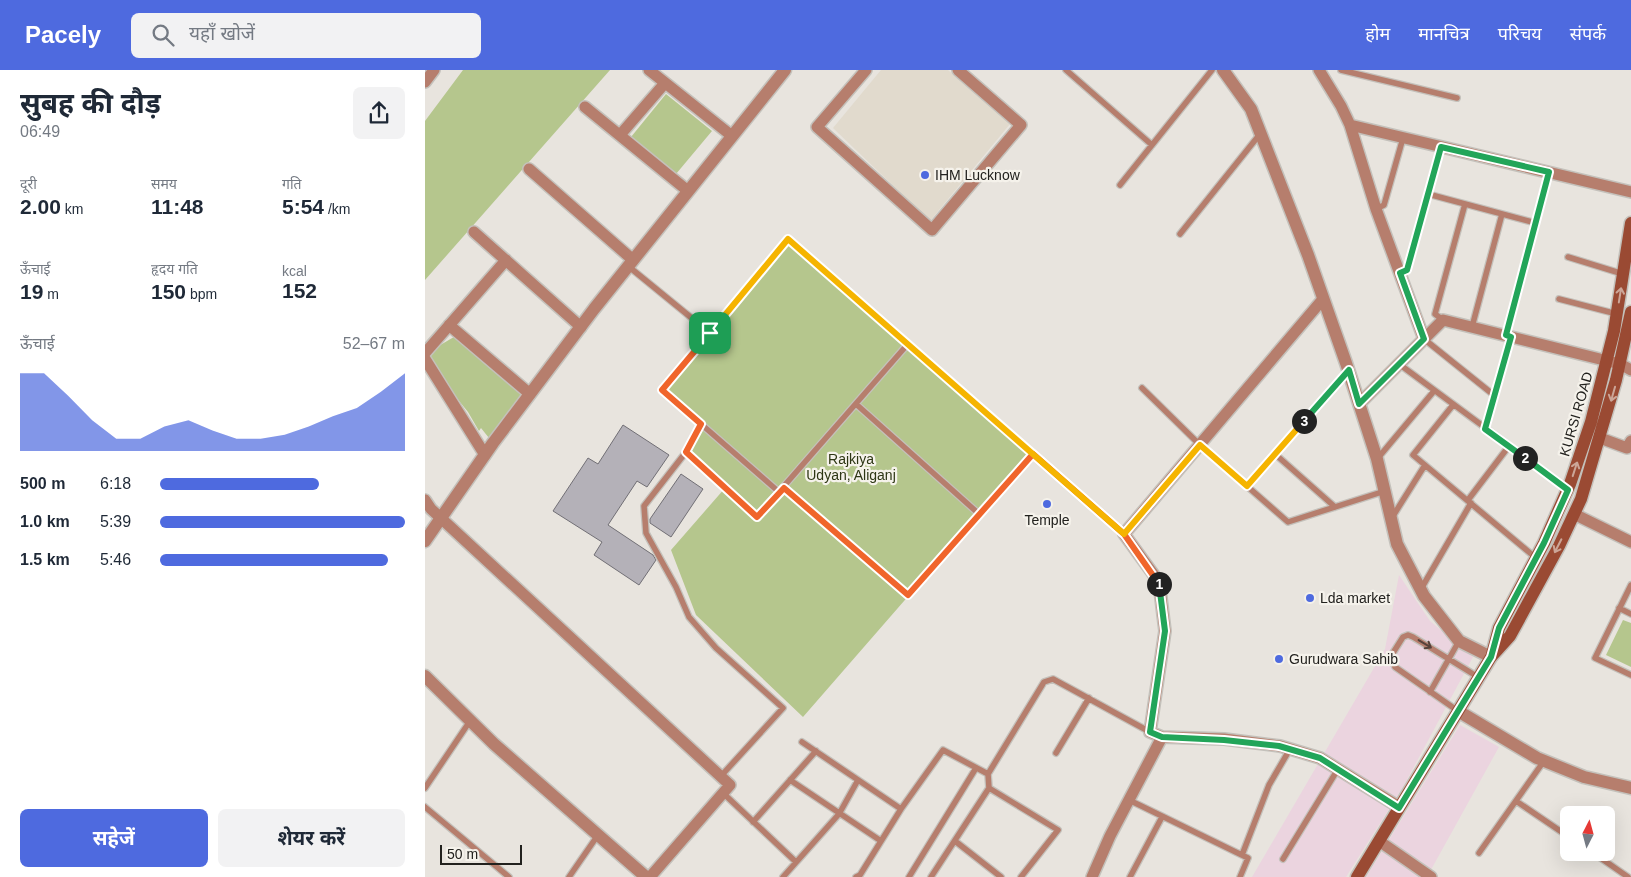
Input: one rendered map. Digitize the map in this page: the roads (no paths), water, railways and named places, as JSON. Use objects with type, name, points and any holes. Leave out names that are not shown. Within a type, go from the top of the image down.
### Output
[{"type":"main road","name":"KURSI ROAD","points":[[1491,657],[1499,628],[1536,558],[1568,490],[1591,422],[1617,314],[1631,223]]},
{"type":"main road","name":"KURSI ROAD","points":[[1357,877],[1478,677],[1491,657],[1510,636],[1559,546],[1581,499],[1625,367],[1631,312]]},
{"type":"street","points":[[425,82],[434,70]]},
{"type":"street","points":[[649,70],[732,136]]},
{"type":"street","points":[[425,541],[485,455],[581,326],[785,70]]},
{"type":"street","points":[[866,70],[817,127],[932,230],[1021,126],[958,70]]},
{"type":"street","points":[[1223,70],[1251,109],[1323,299],[1349,370],[1377,459],[1397,544],[1421,589],[1459,641],[1491,657]]},
{"type":"street","points":[[1321,70],[1350,125],[1376,210],[1424,339]]},
{"type":"street","points":[[619,135],[665,82]]},
{"type":"street","points":[[585,107],[688,191]]},
{"type":"street","points":[[1350,125],[1631,192]]},
{"type":"street","points":[[529,169],[631,263]]},
{"type":"street","points":[[474,232],[581,326]]},
{"type":"street","points":[[425,353],[506,260]]},
{"type":"street","points":[[1323,299],[1124,534],[1159,582],[1165,631],[1150,732],[1162,737],[1224,740],[1289,748],[1320,758],[1399,808]]},
{"type":"street","points":[[1359,404],[1443,320],[1607,360],[1625,367]]},
{"type":"street","points":[[449,325],[530,394]]},
{"type":"street","points":[[425,359],[485,455]]},
{"type":"street","points":[[1600,438],[1627,448],[1631,441]]},
{"type":"street","points":[[425,500],[431,510],[730,785],[648,877],[494,744],[425,676]]},
{"type":"street","points":[[1574,514],[1631,542]]},
{"type":"street","points":[[1458,711],[1544,761],[1584,777],[1631,788]]},
{"type":"street","points":[[1091,877],[1110,836],[1162,737]]},
{"type":"street","points":[[1379,840],[1431,877]]},
{"type":"lane","points":[[1066,70],[1152,145]]},
{"type":"lane","points":[[1120,185],[1212,70]]},
{"type":"lane","points":[[1341,70],[1457,98]]},
{"type":"lane","points":[[1179,234],[1261,134]]},
{"type":"lane","points":[[1376,210],[1384,206],[1403,138]]},
{"type":"lane","points":[[1400,273],[1407,270],[1441,147]]},
{"type":"lane","points":[[1485,429],[1495,396],[1549,172]]},
{"type":"lane","points":[[1428,194],[1536,223]]},
{"type":"lane","points":[[1443,320],[1435,314],[1465,204]]},
{"type":"lane","points":[[1472,327],[1502,214]]},
{"type":"lane","points":[[1033,454],[908,595],[662,390],[788,239],[907,345],[1033,454],[1124,534]]},
{"type":"lane","points":[[1568,257],[1623,274]]},
{"type":"lane","points":[[631,263],[710,333]]},
{"type":"lane","points":[[1559,299],[1617,314]]},
{"type":"lane","points":[[1424,339],[1495,396]]},
{"type":"lane","points":[[686,452],[757,517],[907,345]]},
{"type":"lane","points":[[1399,364],[1568,490]]},
{"type":"lane","points":[[1247,486],[1349,370]]},
{"type":"lane","points":[[1142,388],[1200,445],[1288,522],[1385,491]]},
{"type":"lane","points":[[1377,459],[1434,391]]},
{"type":"lane","points":[[856,404],[979,514]]},
{"type":"lane","points":[[1453,405],[1413,455],[1536,558]]},
{"type":"lane","points":[[701,424],[686,452],[644,506],[646,533],[676,587],[689,617],[716,648],[783,708],[721,776]]},
{"type":"lane","points":[[1421,589],[1470,502],[1509,446]]},
{"type":"lane","points":[[1275,454],[1335,507]]},
{"type":"lane","points":[[1391,519],[1425,465]]},
{"type":"lane","points":[[1631,585],[1595,658],[1631,675]]},
{"type":"lane","points":[[1619,608],[1631,614]]},
{"type":"lane","points":[[1458,711],[1395,667],[1391,656],[1403,637],[1408,635],[1478,677]]},
{"type":"lane","points":[[1430,692],[1459,641]]},
{"type":"lane","points":[[931,877],[989,788],[988,774],[1044,682],[1053,679],[1150,732]]},
{"type":"lane","points":[[1056,753],[1089,698]]},
{"type":"lane","points":[[425,788],[470,721]]},
{"type":"lane","points":[[803,742],[901,809]]},
{"type":"lane","points":[[1242,855],[1269,785],[1289,748]]},
{"type":"lane","points":[[856,877],[860,875],[901,809],[943,750],[988,774]]},
{"type":"lane","points":[[753,822],[816,751]]},
{"type":"lane","points":[[1479,853],[1544,761]]},
{"type":"lane","points":[[909,877],[977,768]]},
{"type":"lane","points":[[1283,859],[1338,769]]},
{"type":"lane","points":[[790,780],[881,841]]},
{"type":"lane","points":[[785,876],[839,814],[858,780]]},
{"type":"lane","points":[[989,788],[1059,830],[1021,877]]},
{"type":"lane","points":[[723,793],[796,862]]},
{"type":"lane","points":[[1129,800],[1249,858],[1241,875],[1248,877]]},
{"type":"lane","points":[[1516,802],[1560,831]]},
{"type":"lane","points":[[425,807],[509,877]]},
{"type":"lane","points":[[1130,877],[1162,817]]},
{"type":"lane","points":[[569,877],[598,835]]},
{"type":"lane","points":[[955,841],[1001,877]]},
{"type":"lane","points":[[1605,861],[1628,877]]},
{"type":"place","name":"IHM Lucknow","points":[[925,175]]},
{"type":"place","name":"Temple","points":[[1047,504]]},
{"type":"place","name":"Lda market","points":[[1310,598]]},
{"type":"place","name":"Gurudwara Sahib","points":[[1279,659]]},
{"type":"park label","name":"Rajkiya Udyan, Aliganj","points":[[851,468]]}]
